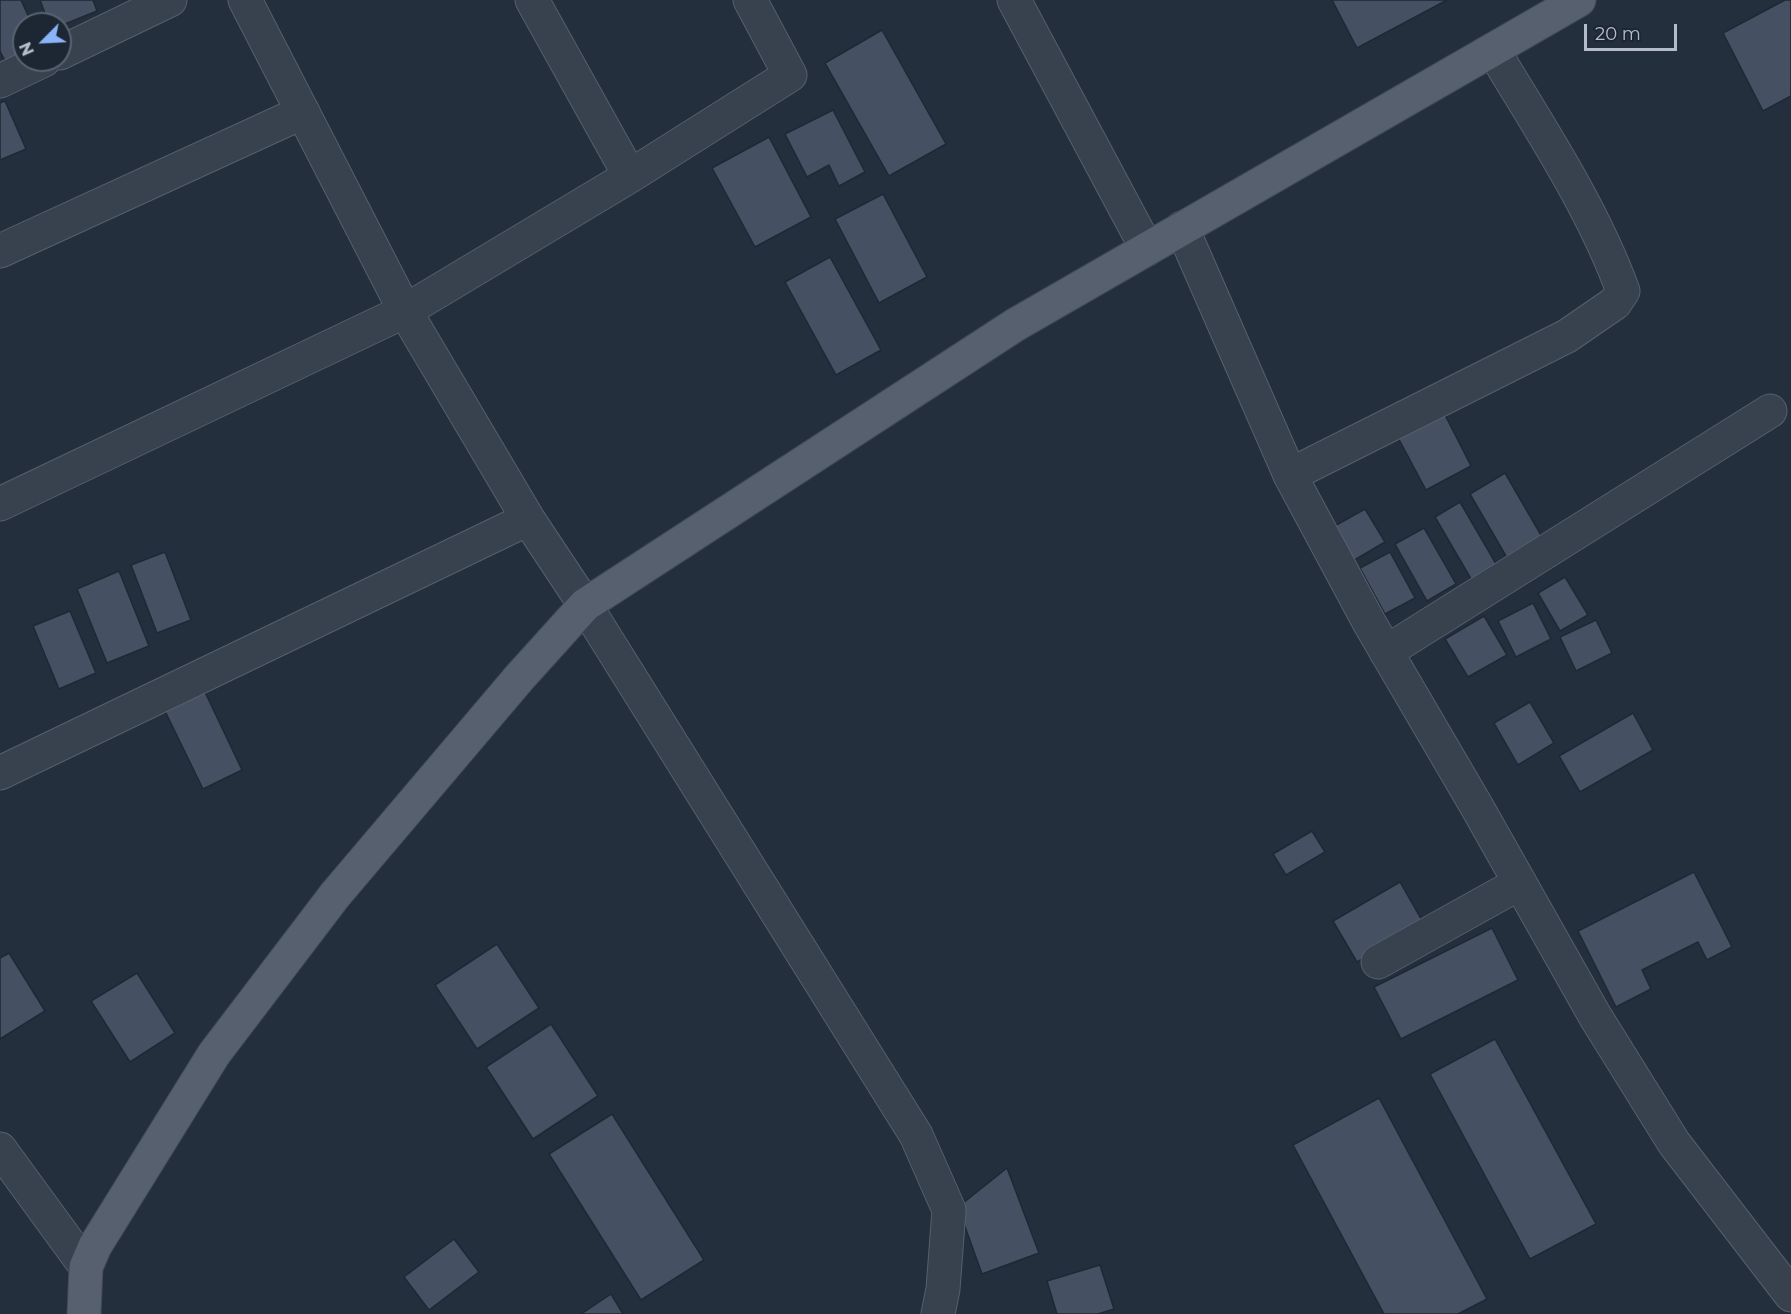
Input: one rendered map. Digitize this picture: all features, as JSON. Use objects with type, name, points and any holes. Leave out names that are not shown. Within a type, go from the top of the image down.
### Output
[{"type":"main road","points":[[84,1311],[86,1267],[95,1246],[214,1054],[335,895],[519,678],[585,604],[1015,325],[1579,0]]},
{"type":"street","points":[[72,46],[170,0]]},
{"type":"street","points":[[245,0],[405,311],[528,519],[585,604],[916,1135],[949,1209],[943,1289],[938,1314]]},
{"type":"street","points":[[532,0],[630,176]]},
{"type":"street","points":[[0,504],[405,311],[630,176],[790,75],[750,0]]},
{"type":"street","points":[[1014,0],[1147,249]]},
{"type":"street","points":[[1290,475],[1567,336],[1615,303],[1623,291],[1610,254],[1563,167],[1493,50]]},
{"type":"street","points":[[0,81],[19,72]]},
{"type":"street","points":[[0,251],[303,111]]},
{"type":"street","points":[[1182,228],[1290,475],[1386,652],[1595,1016],[1674,1143],[1791,1295]]},
{"type":"street","points":[[1386,652],[1770,411]]},
{"type":"street","points":[[0,773],[528,519]]},
{"type":"street","points":[[1378,962],[1520,883]]},
{"type":"street","points":[[0,1149],[86,1267]]},
{"type":"building","points":[[0,0],[21,0],[26,12],[12,12],[12,58],[5,61],[0,51]]},
{"type":"building","points":[[40,0],[93,0],[97,11],[72,21],[72,12],[44,12]]},
{"type":"building","points":[[1332,0],[1447,0],[1357,48]]},
{"type":"building","points":[[1785,0],[1791,0],[1791,96],[1763,111],[1723,33]]},
{"type":"building","points":[[882,30],[946,144],[889,176],[825,63]]},
{"type":"building","points":[[5,101],[26,149],[0,160],[0,103]]},
{"type":"building","points":[[833,110],[865,172],[839,186],[829,165],[807,177],[785,134]]},
{"type":"building","points":[[769,137],[811,217],[755,247],[712,168]]},
{"type":"building","points":[[883,194],[927,277],[879,303],[835,219]]},
{"type":"building","points":[[830,257],[881,350],[836,375],[785,282]]},
{"type":"building","points":[[1441,407],[1471,466],[1426,490],[1395,432]]},
{"type":"building","points":[[1505,473],[1545,542],[1510,563],[1470,494]]},
{"type":"building","points":[[1460,502],[1499,569],[1474,584],[1435,517]]},
{"type":"building","points":[[1365,509],[1385,542],[1351,562],[1331,528]]},
{"type":"building","points":[[1424,528],[1456,584],[1427,601],[1395,544]]},
{"type":"building","points":[[165,552],[191,620],[157,633],[131,565]]},
{"type":"building","points":[[1390,552],[1415,598],[1385,614],[1360,568]]},
{"type":"building","points":[[119,571],[149,646],[107,663],[77,589]]},
{"type":"building","points":[[1565,577],[1588,615],[1560,631],[1538,593]]},
{"type":"building","points":[[1533,603],[1551,639],[1516,657],[1498,621]]},
{"type":"building","points":[[70,611],[96,673],[59,689],[33,626]]},
{"type":"building","points":[[1484,616],[1507,655],[1468,677],[1445,639]]},
{"type":"building","points":[[1596,620],[1612,653],[1576,671],[1560,637]]},
{"type":"building","points":[[204,690],[242,770],[203,789],[164,709]]},
{"type":"building","points":[[1530,702],[1554,743],[1518,765],[1494,723]]},
{"type":"building","points":[[1633,713],[1653,750],[1580,792],[1559,756]]},
{"type":"building","points":[[1312,831],[1325,852],[1286,875],[1273,854]]},
{"type":"building","points":[[1694,872],[1732,947],[1707,960],[1698,942],[1642,970],[1651,989],[1616,1007],[1578,931]]},
{"type":"building","points":[[1400,882],[1424,924],[1357,962],[1333,921]]},
{"type":"building","points":[[1492,928],[1518,980],[1401,1039],[1374,987]]},
{"type":"building","points":[[497,944],[539,1008],[477,1049],[435,985]]},
{"type":"building","points":[[9,953],[45,1011],[0,1039],[0,958]]},
{"type":"building","points":[[137,973],[175,1033],[130,1062],[91,1001]]},
{"type":"building","points":[[551,1024],[598,1096],[533,1139],[486,1067]]},
{"type":"building","points":[[1495,1039],[1596,1224],[1530,1259],[1430,1074]]},
{"type":"building","points":[[1379,1098],[1487,1299],[1458,1314],[1384,1314],[1293,1145]]},
{"type":"building","points":[[612,1114],[704,1260],[641,1300],[549,1154]]},
{"type":"building","points":[[1007,1168],[1039,1253],[982,1274],[958,1207]]},
{"type":"building","points":[[454,1239],[479,1272],[429,1310],[404,1277]]},
{"type":"building","points":[[1100,1265],[1114,1309],[1098,1314],[1057,1314],[1047,1281]]},
{"type":"building","points":[[611,1294],[623,1314],[581,1314]]}]
